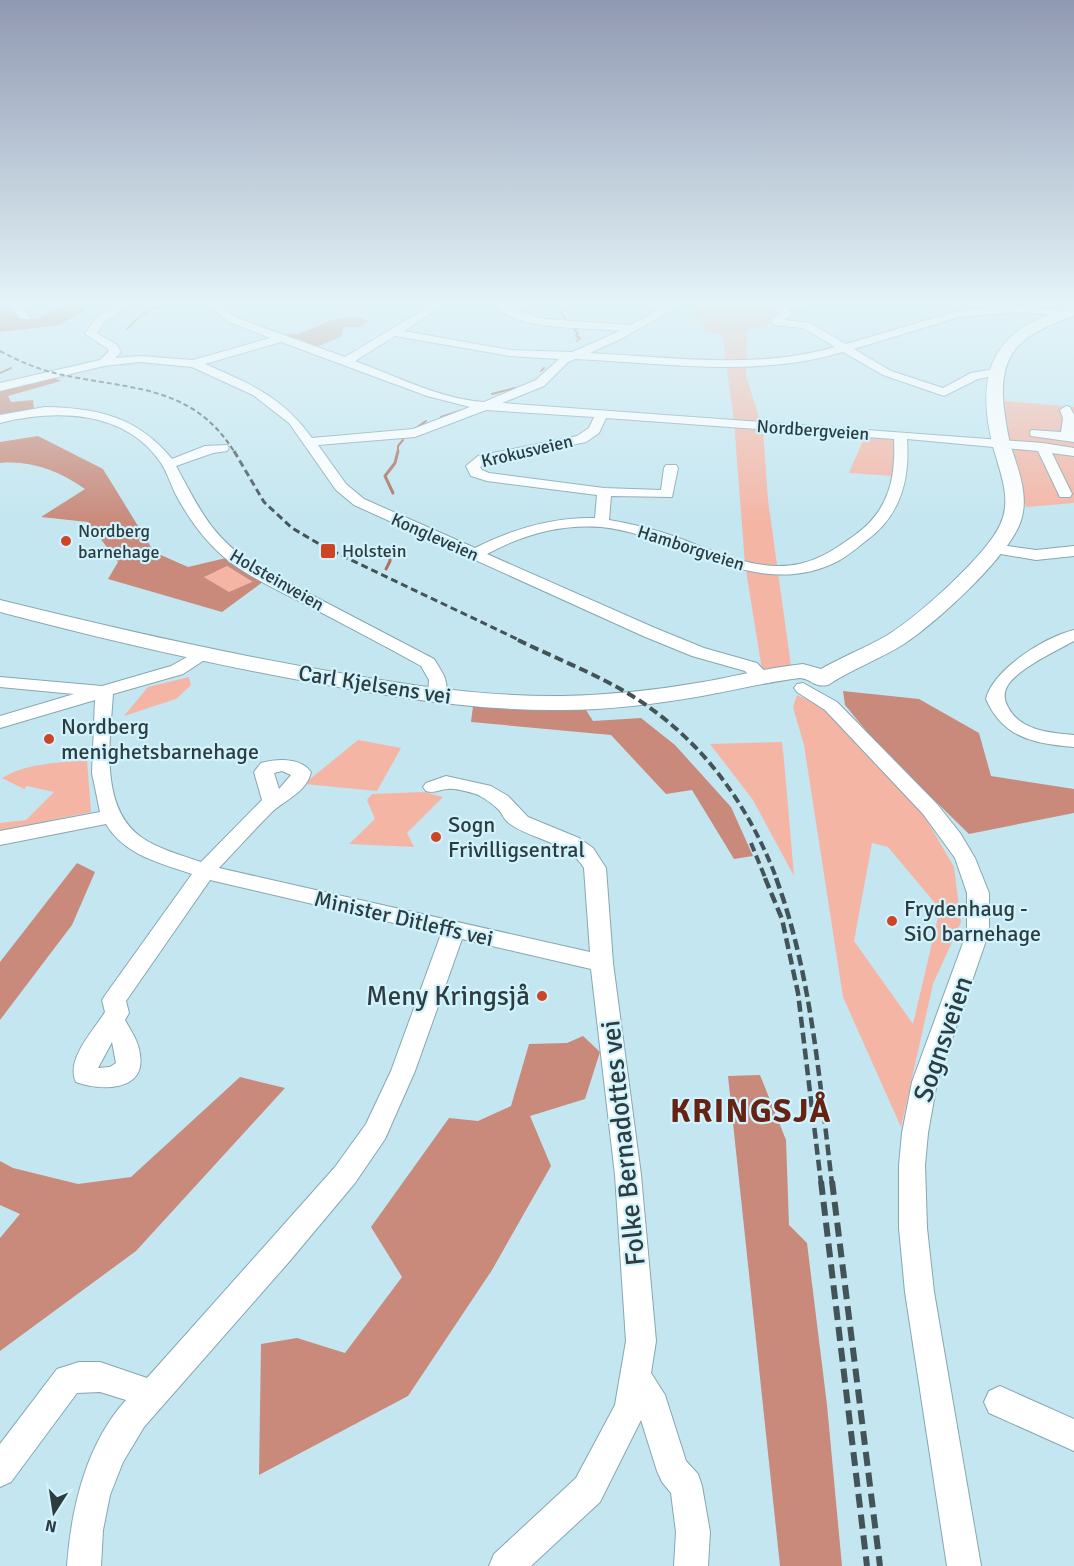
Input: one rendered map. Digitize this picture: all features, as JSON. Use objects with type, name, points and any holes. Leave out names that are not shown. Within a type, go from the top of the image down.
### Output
[{"type":"main road","points":[[806,680],[880,647],[905,632],[994,549],[1009,527],[1016,499],[1001,443],[994,393],[995,377]]},
{"type":"main road","name":"Carl Kjelsens vei","points":[[0,606],[193,651],[324,677],[436,695],[516,702],[609,701],[681,692],[760,677],[806,680]]},
{"type":"street","name":"Kongleveien","points":[[0,387],[43,377]]},
{"type":"street","name":"Kongleveien","points":[[223,377],[267,398],[293,420],[341,487],[359,502],[688,648],[746,665],[760,677]]},
{"type":"street","name":"Nordbergveien","points":[[387,377],[431,393],[484,406],[1001,443],[1074,452]]},
{"type":"street","points":[[309,442],[415,433],[532,387],[543,377]]},
{"type":"street","points":[[899,377],[944,392],[973,377]]},
{"type":"street","name":"Holsteinveien","points":[[0,419],[46,410],[97,416],[140,432],[168,464],[186,501],[204,529],[220,546],[259,574],[428,663],[438,680],[436,695]]},
{"type":"street","name":"Krokusveien","points":[[600,415],[594,430],[581,439],[483,459],[473,466],[476,473],[488,477],[604,492],[667,494],[671,468]]},
{"type":"street","points":[[1036,433],[1070,437],[1070,416]]},
{"type":"street","name":"Hamborgveien","points":[[475,554],[502,539],[534,528],[567,523],[602,523],[641,530],[740,566],[789,569],[816,564],[854,544],[883,516],[895,497],[902,477],[900,436]]},
{"type":"street","points":[[168,464],[194,457],[211,447],[222,448]]},
{"type":"street","points":[[1043,447],[1065,494]]},
{"type":"street","points":[[1057,478],[1074,478]]},
{"type":"street","points":[[602,523],[604,492]]},
{"type":"street","points":[[994,549],[1036,555],[1074,551]]},
{"type":"street","points":[[1074,635],[1054,644],[1006,677],[998,686],[995,699],[1003,717],[1015,728],[1058,740],[1074,741]]},
{"type":"street","points":[[0,722],[160,675],[187,665],[193,651]]},
{"type":"street","name":"Sognsveien","points":[[806,680],[930,809],[953,838],[965,858],[978,893],[978,933],[929,1065],[920,1102],[914,1135],[911,1200],[916,1275],[964,1566]]},
{"type":"street","points":[[0,682],[104,692]]},
{"type":"street","name":"Minister Ditleffs vei","points":[[104,692],[100,756],[104,792],[119,830],[133,842],[158,855],[206,872],[602,963]]},
{"type":"street","name":"Folke Bernadottes vei","points":[[433,787],[446,782],[484,790],[501,801],[511,810],[512,816],[521,822],[572,843],[586,853],[595,868],[602,963],[616,1071],[637,1278],[641,1341],[630,1409],[588,1490],[506,1566]]},
{"type":"street","points":[[113,1019],[117,1013],[114,1000],[211,862],[273,802]]},
{"type":"street","points":[[0,838],[112,816]]},
{"type":"street","points":[[84,1566],[86,1530],[94,1495],[106,1464],[133,1416],[345,1175],[376,1131],[403,1071],[454,930]]},
{"type":"street","points":[[0,1471],[68,1380],[82,1375],[101,1376],[152,1395]]},
{"type":"street","points":[[635,1377],[649,1395],[673,1471],[686,1486],[693,1532],[691,1566]]},
{"type":"street","points":[[1000,1402],[1074,1436]]},
{"type":"shaded area","points":[[52,377],[61,381],[8,396],[11,402],[33,400],[34,409],[0,416],[0,388]]},
{"type":"shaded area","points":[[728,377],[746,377],[763,430],[768,500],[791,666],[763,676],[745,564],[734,421]]},
{"type":"shaded area","points":[[1004,401],[1074,407],[1074,503],[1026,507],[1006,444]]},
{"type":"shaded area","points":[[38,436],[103,469],[154,552],[188,567],[226,558],[264,581],[222,612],[108,579],[118,562],[88,522],[41,517],[85,489],[45,468],[23,463],[0,463],[0,442]],"holes":[[[227,566],[253,582],[229,592],[204,577]]]},
{"type":"shaded area","points":[[864,438],[894,440],[894,476],[849,473]]},
{"type":"shaded area","points":[[227,566],[253,582],[229,593],[203,576]]},
{"type":"shaded area","points":[[189,677],[191,685],[176,699],[124,716],[148,687]]},
{"type":"shaded area","points":[[843,691],[919,699],[979,733],[991,776],[1074,789],[1074,813],[969,834],[877,744],[845,705]]},
{"type":"shaded area","points":[[797,695],[819,705],[921,810],[954,867],[961,922],[933,984],[901,1127],[843,997],[804,745],[793,707]],"holes":[[[872,843],[888,847],[940,909],[913,1024],[854,941]]]},
{"type":"shaded area","points":[[473,706],[584,707],[593,721],[641,718],[675,745],[731,807],[753,856],[734,859],[692,790],[666,794],[611,735],[471,722]]},
{"type":"shaded area","points":[[358,740],[401,748],[377,791],[304,784]]},
{"type":"shaded area","points":[[782,742],[794,876],[753,800],[710,744]]},
{"type":"shaded area","points":[[87,760],[91,812],[0,831],[0,823],[26,820],[54,792],[27,786],[24,789],[2,778],[21,769]]},
{"type":"shaded area","points":[[424,792],[443,797],[407,833],[414,847],[349,844],[375,819],[367,800],[372,794]]},
{"type":"shaded area","points":[[77,863],[95,872],[72,925],[0,1020],[0,962]]},
{"type":"shaded area","points":[[583,1036],[600,1052],[585,1099],[530,1116],[551,1166],[492,1270],[408,1396],[259,1475],[261,1344],[297,1338],[345,1353],[402,1277],[371,1227],[449,1118],[478,1121],[511,1106],[529,1044],[567,1043]]},
{"type":"shaded area","points":[[760,1075],[786,1140],[789,1225],[807,1243],[827,1405],[842,1566],[780,1566],[728,1076]]},
{"type":"shaded area","points":[[240,1077],[285,1088],[136,1251],[0,1351],[0,1238],[20,1214],[0,1205],[0,1161],[13,1168],[78,1184],[131,1177]]},
{"type":"waterway","points":[[492,394],[515,388]]},
{"type":"waterway","points":[[441,417],[460,411]]},
{"type":"waterway","points":[[413,430],[426,421]]},
{"type":"waterway","points":[[398,451],[398,446],[403,440]]},
{"type":"waterway","points":[[393,493],[385,476],[395,463],[398,451]]},
{"type":"waterway","points":[[386,569],[390,561],[389,552]]},
{"type":"railway","points":[[74,377],[127,386],[175,400],[197,412],[217,429],[235,453]]},
{"type":"railway","points":[[234,451],[264,502],[292,528],[326,548],[521,641]]},
{"type":"railway","points":[[518,640],[616,686],[655,711],[678,730],[719,774],[736,799],[752,824],[777,880]]},
{"type":"railway","points":[[751,843],[766,880]]},
{"type":"railway","points":[[765,878],[782,919],[798,993],[821,1183]]},
{"type":"railway","points":[[776,878],[788,915],[806,990],[832,1183]]},
{"type":"railway","points":[[821,1181],[867,1566]]},
{"type":"railway","points":[[832,1181],[880,1566]]},
{"type":"place","name":"Nordberg barnehage","points":[[66,541]]},
{"type":"place","name":"Holstein","points":[[328,551]]},
{"type":"place","name":"Nordberg menighetsbarnehage","points":[[49,739]]},
{"type":"place","name":"Sogn Frivilligsentral","points":[[436,837]]},
{"type":"place","name":"Frydenhaug - SiO barnehage","points":[[892,921]]},
{"type":"place","name":"Meny Kringsjå","points":[[542,996]]},
{"type":"district","name":"KRINGSJÅ","points":[[751,1110]]}]
